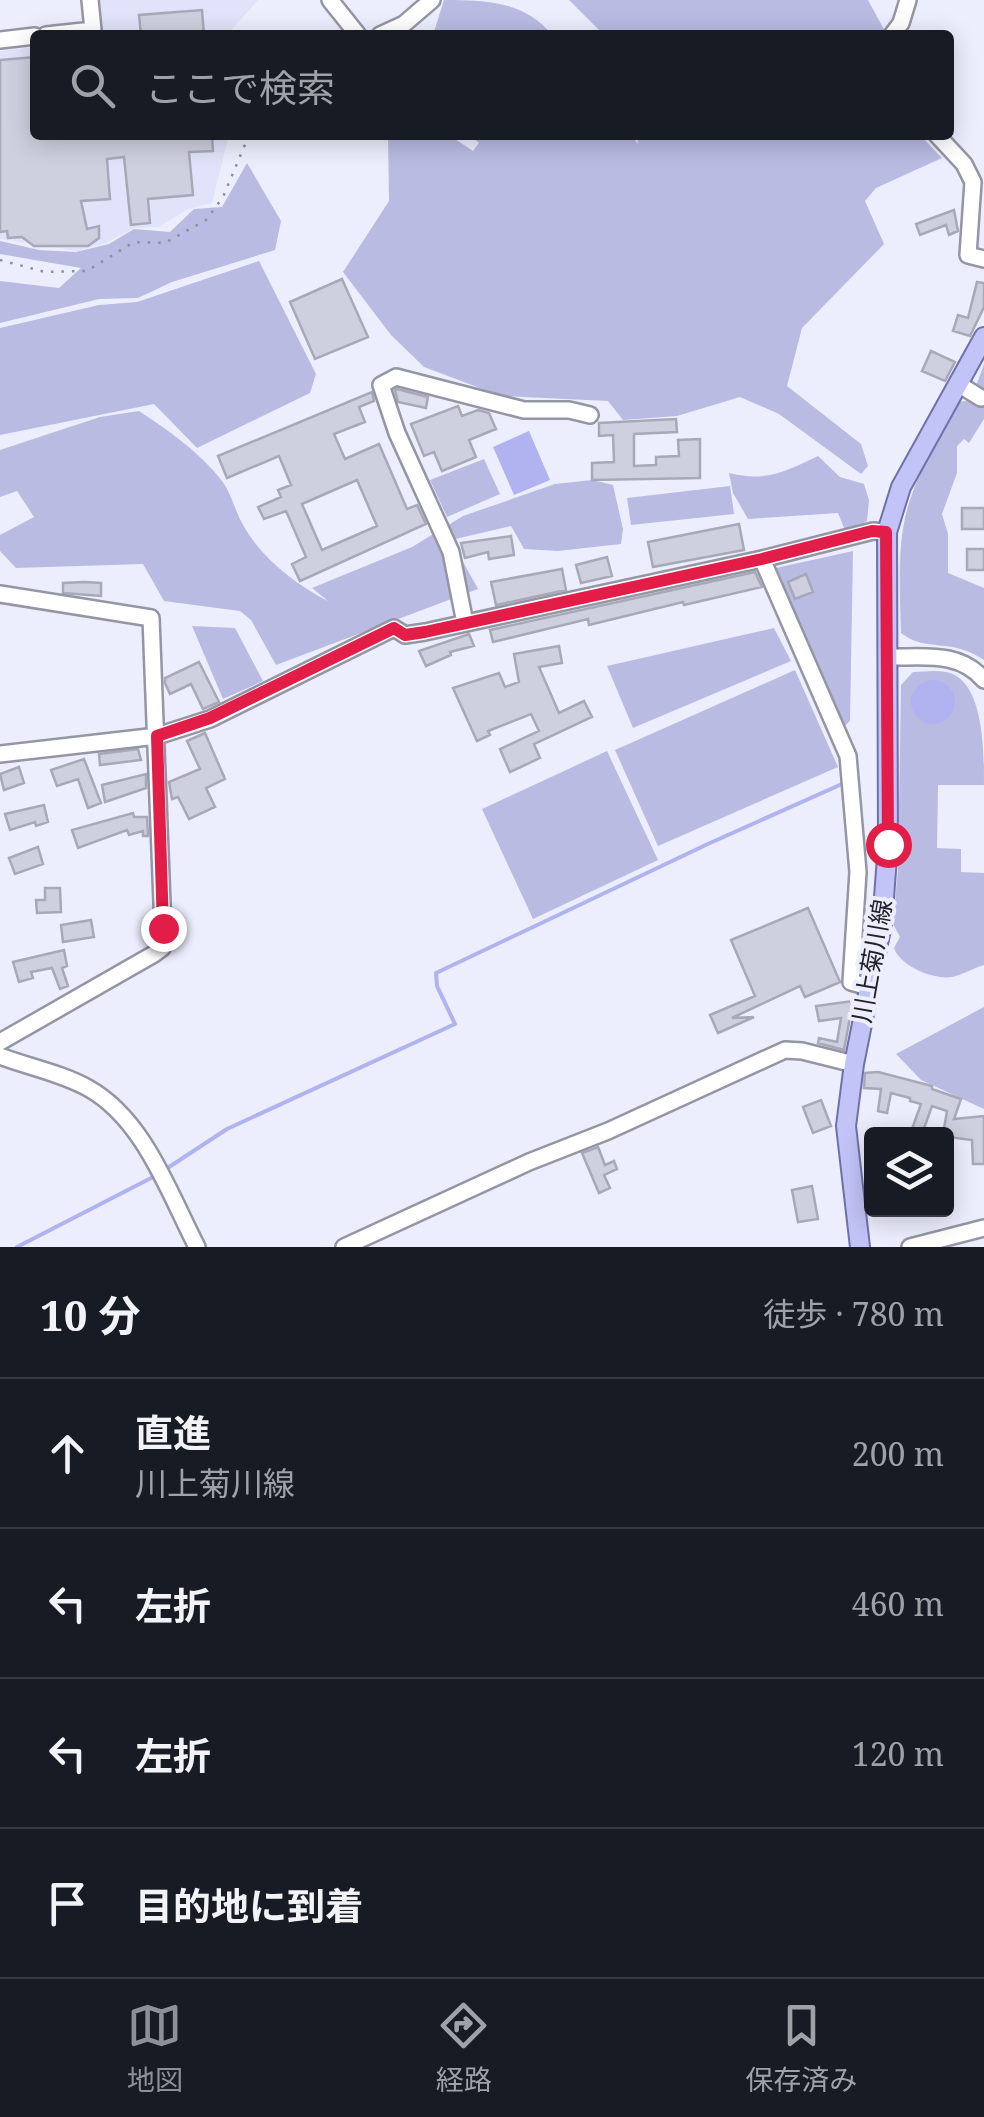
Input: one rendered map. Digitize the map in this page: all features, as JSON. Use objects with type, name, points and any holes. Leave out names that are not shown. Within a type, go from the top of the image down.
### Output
[{"type":"main road","name":"川上菊川線","points":[[860,1247],[846,1126],[854,1064],[882,924],[888,844],[886,532],[926,437],[960,385],[984,337]]},
{"type":"street","points":[[90,0],[93,30]]},
{"type":"street","points":[[330,0],[354,30]]},
{"type":"street","points":[[391,30],[432,0]]},
{"type":"street","points":[[896,30],[908,0]]},
{"type":"street","points":[[0,40],[30,37]]},
{"type":"street","points":[[942,140],[964,164],[973,182],[968,255],[984,259]]},
{"type":"street","points":[[464,623],[451,552],[397,433],[381,385],[396,377],[524,410],[569,410],[590,415]]},
{"type":"street","points":[[960,385],[981,398]]},
{"type":"street","points":[[0,754],[157,736],[210,718],[394,628],[405,635],[762,559],[872,531],[886,532]]},
{"type":"street","points":[[762,559],[848,756],[858,872],[851,982],[870,987]]},
{"type":"street","points":[[0,594],[151,618],[162,948],[0,1042]]},
{"type":"street","points":[[888,658],[954,659],[966,663],[984,680]]},
{"type":"street","points":[[344,1247],[786,1050],[854,1064]]},
{"type":"street","points":[[0,1056],[85,1086],[111,1106],[133,1128],[147,1150],[197,1247]]},
{"type":"street","points":[[910,1247],[984,1228]]},
{"type":"path","points":[[0,260],[45,272],[87,271],[134,242],[165,244],[206,220],[223,196],[247,140]]},
{"type":"shaded area","points":[[99,0],[258,0],[231,30],[102,30]]},
{"type":"shaded area","points":[[444,0],[489,2],[517,9],[547,30],[435,30]]},
{"type":"shaded area","points":[[569,0],[868,0],[884,30],[599,30]]},
{"type":"shaded area","points":[[30,48],[30,140],[228,140],[212,203],[188,209],[159,227],[134,228],[105,243],[77,251],[0,239],[0,51]]},
{"type":"shaded area","points":[[388,140],[456,140],[473,151],[479,143],[476,140],[635,140],[638,144],[638,140],[925,140],[942,158],[876,188],[865,201],[884,244],[802,328],[787,386],[861,444],[868,466],[861,474],[779,414],[740,397],[677,416],[623,420],[608,401],[501,396],[424,367],[391,335],[343,272],[389,201]]},
{"type":"shaded area","points":[[247,163],[281,221],[275,250],[172,282],[138,298],[99,299],[0,323],[0,281],[59,288],[81,268],[0,254],[0,241],[39,250],[76,252],[109,244],[134,229],[170,232],[194,209],[222,207]]},
{"type":"shaded area","points":[[259,261],[316,374],[310,393],[197,448],[154,404],[0,435],[0,328],[99,305],[137,302]]},
{"type":"shaded area","points":[[984,364],[984,393],[976,386]]},
{"type":"shaded area","points":[[984,393],[984,419],[969,443],[964,439],[957,446],[957,473],[942,514],[948,534],[948,573],[984,588],[984,660],[960,649],[920,642],[901,633],[900,583],[906,516],[920,474],[960,402],[969,400],[976,405]]},
{"type":"shaded area","points":[[139,411],[213,470],[250,535],[268,558],[328,601],[312,588],[412,547],[463,516],[555,484],[592,480],[613,485],[623,529],[621,544],[558,551],[524,549],[511,526],[451,540],[478,589],[276,665],[251,620],[240,611],[164,601],[143,564],[16,568],[0,551],[0,535],[34,517],[17,491],[0,497],[0,450],[100,417]]},
{"type":"shaded area","points":[[529,431],[550,480],[514,495],[493,447]]},
{"type":"shaded area","points":[[818,456],[840,477],[864,484],[869,500],[867,521],[856,528],[844,528],[838,513],[748,519],[733,493],[729,473],[775,474]]},
{"type":"shaded area","points":[[484,459],[500,494],[447,517],[430,480]]},
{"type":"shaded area","points":[[730,486],[734,514],[631,525],[627,498]]},
{"type":"shaded area","points":[[853,551],[850,721],[838,732],[776,568]]},
{"type":"shaded area","points":[[192,626],[235,628],[263,681],[223,699]]},
{"type":"shaded area","points":[[774,628],[791,661],[633,728],[607,666]]},
{"type":"shaded area","points":[[795,670],[838,767],[658,846],[615,750]]},
{"type":"shaded area","points":[[942,671],[959,677],[975,702],[982,736],[984,785],[938,785],[937,848],[961,849],[961,872],[984,873],[984,965],[952,977],[918,970],[903,961],[894,948],[900,937],[893,924],[898,868],[901,685],[913,672]]},
{"type":"shaded area","points":[[933,680],[948,687],[955,702],[948,717],[933,724],[918,717],[911,702],[918,687]]},
{"type":"shaded area","points":[[607,751],[658,860],[533,919],[482,809]]},
{"type":"shaded area","points":[[984,1007],[984,1109],[921,1080],[896,1054]]},
{"type":"building","points":[[202,10],[204,30],[140,30],[139,15]]},
{"type":"building","points":[[30,57],[30,140],[212,140],[213,151],[189,152],[193,195],[148,199],[150,223],[131,225],[124,157],[107,159],[110,199],[81,201],[87,229],[99,226],[99,238],[88,246],[34,246],[22,237],[8,238],[7,231],[0,232],[0,60]]},
{"type":"building","points":[[954,210],[958,231],[949,235],[946,225],[920,235],[916,224]]},
{"type":"building","points":[[342,279],[368,337],[315,359],[290,302]]},
{"type":"building","points":[[977,282],[984,283],[984,307],[970,336],[953,331],[958,315],[968,318]]},
{"type":"building","points":[[931,351],[955,362],[945,381],[922,371]]},
{"type":"building","points":[[397,389],[428,397],[426,408],[398,402]]},
{"type":"building","points":[[372,392],[374,401],[359,407],[365,422],[334,434],[345,459],[379,444],[407,509],[417,505],[426,524],[300,581],[292,564],[306,557],[286,511],[264,519],[258,507],[281,497],[278,490],[291,485],[279,456],[227,478],[218,456]],"holes":[[[357,480],[377,526],[322,550],[302,504]]]},
{"type":"building","points":[[458,406],[462,416],[478,410],[489,413],[496,429],[469,440],[476,457],[442,471],[434,452],[424,456],[411,424]]},
{"type":"building","points":[[676,419],[677,432],[634,434],[634,466],[656,465],[656,457],[679,456],[678,440],[700,439],[700,478],[592,480],[592,463],[614,462],[613,435],[599,436],[599,423]]},
{"type":"building","points":[[962,508],[984,508],[984,529],[962,529]]},
{"type":"building","points":[[739,524],[744,550],[653,567],[648,542]]},
{"type":"building","points":[[511,536],[514,555],[489,559],[488,552],[465,558],[461,543]]},
{"type":"building","points":[[967,549],[984,549],[984,570],[967,570]]},
{"type":"building","points":[[607,557],[612,576],[581,583],[576,565]]},
{"type":"building","points":[[562,569],[566,590],[496,605],[491,582]]},
{"type":"building","points":[[755,572],[762,587],[684,605],[683,602],[589,625],[588,619],[493,642],[490,630]]},
{"type":"building","points":[[806,574],[813,592],[795,599],[788,582]]},
{"type":"building","points":[[63,583],[101,583],[101,596],[63,593]]},
{"type":"building","points":[[469,634],[474,646],[450,652],[451,655],[426,666],[419,651]]},
{"type":"building","points":[[559,646],[562,663],[539,667],[559,713],[584,701],[592,717],[534,744],[540,758],[510,772],[500,749],[539,731],[531,714],[488,731],[490,735],[477,741],[453,688],[499,673],[505,687],[519,682],[514,654]]},
{"type":"building","points":[[199,662],[219,702],[203,709],[191,684],[170,694],[165,683],[165,678]]},
{"type":"building","points":[[205,733],[225,779],[206,788],[215,807],[189,819],[178,797],[172,799],[169,782],[200,769],[187,741]]},
{"type":"building","points":[[138,749],[141,760],[100,765],[99,754]]},
{"type":"building","points":[[84,759],[101,803],[88,808],[78,779],[57,786],[51,770]]},
{"type":"building","points":[[19,767],[24,783],[4,790],[0,774]]},
{"type":"building","points":[[146,774],[146,788],[105,802],[102,785]]},
{"type":"building","points":[[44,805],[48,822],[10,830],[5,814]]},
{"type":"building","points":[[133,813],[134,817],[147,817],[148,836],[143,836],[143,831],[129,835],[127,830],[78,848],[72,830]]},
{"type":"building","points":[[38,847],[43,864],[15,874],[9,858]]},
{"type":"building","points":[[45,888],[60,888],[61,912],[37,913],[36,900],[45,900]]},
{"type":"building","points":[[808,908],[840,982],[805,997],[800,986],[732,1018],[754,1017],[718,1033],[710,1015],[755,996],[731,940]]},
{"type":"building","points":[[91,920],[94,937],[63,942],[61,925]]},
{"type":"building","points":[[64,950],[67,966],[62,968],[68,986],[60,989],[52,968],[31,972],[33,978],[19,982],[13,962]]},
{"type":"building","points":[[853,1001],[844,1050],[818,1043],[819,1038],[837,1042],[841,1018],[819,1021],[816,1006]]},
{"type":"building","points":[[878,1072],[932,1086],[961,1099],[954,1119],[984,1116],[984,1164],[973,1164],[972,1140],[954,1138],[954,1127],[944,1127],[947,1111],[932,1106],[924,1127],[913,1127],[921,1104],[891,1093],[887,1113],[878,1111],[881,1089],[864,1088],[865,1073]]},
{"type":"building","points":[[821,1100],[831,1126],[813,1133],[803,1107]]},
{"type":"building","points":[[598,1147],[605,1165],[614,1161],[617,1169],[604,1175],[610,1188],[599,1193],[582,1153]]},
{"type":"building","points":[[812,1186],[818,1219],[798,1222],[792,1190]]},
{"type":"waterway","points":[[163,1171],[227,1129],[455,1024],[437,986],[436,973],[842,784]]},
{"type":"waterway","points":[[17,1247],[155,1176]]},
{"type":"route","points":[[163,928],[157,736],[210,718],[394,628],[405,635],[425,632],[762,559],[872,531],[886,532],[888,844]]}]
